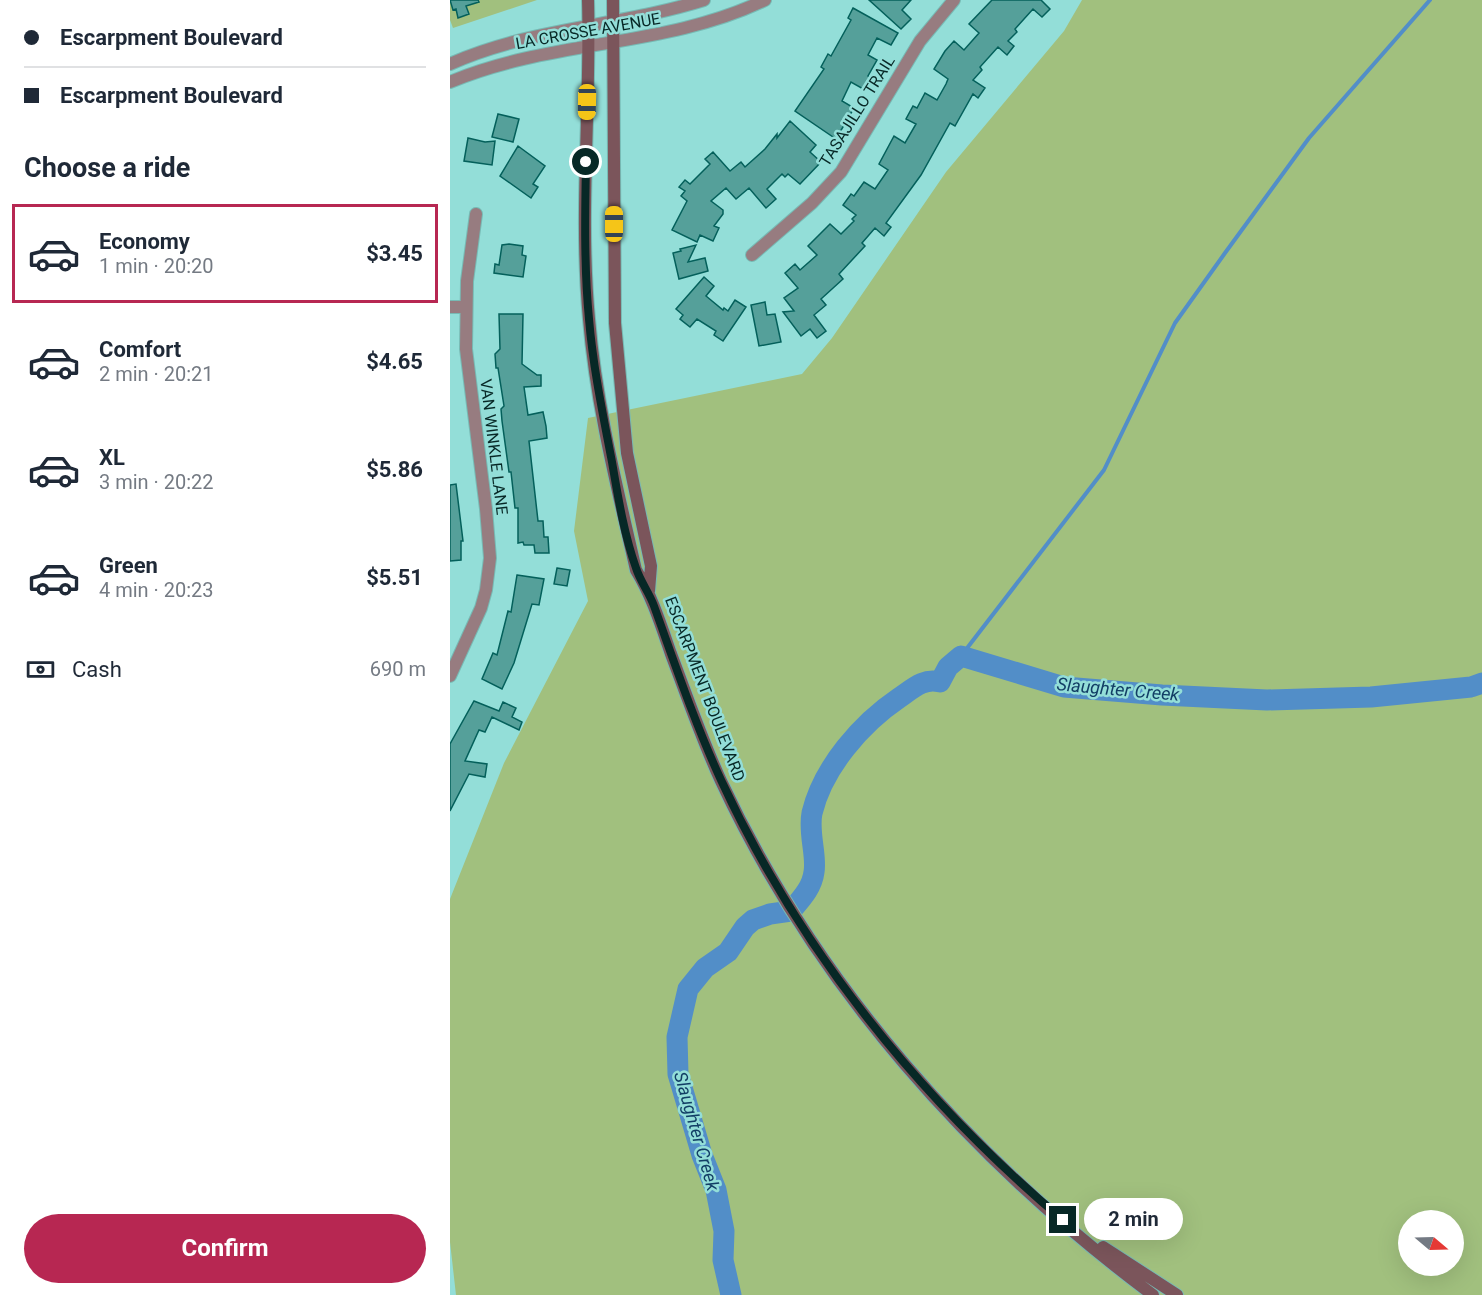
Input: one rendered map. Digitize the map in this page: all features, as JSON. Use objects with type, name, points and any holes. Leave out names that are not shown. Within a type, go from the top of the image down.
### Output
[{"type":"main road","name":"ESCARPMENT BOULEVARD","points":[[588,0],[585,232],[589,319],[599,392],[616,485],[636,570],[649,591],[689,703],[721,781],[792,911],[836,977],[896,1056],[976,1143],[1089,1246],[1153,1295]]},
{"type":"main road","name":"ESCARPMENT BOULEVARD","points":[[613,0],[615,323],[627,453],[651,566],[649,591]]},
{"type":"main road","name":"ESCARPMENT BOULEVARD","points":[[1063,1220],[1149,1279],[1177,1295]]},
{"type":"street","name":"LA CROSSE AVENUE","points":[[450,64],[507,45],[704,0]]},
{"type":"street","name":"LA CROSSE AVENUE","points":[[450,82],[528,57],[691,27],[729,16],[765,0]]},
{"type":"street","name":"TASAJILLO TRAIL","points":[[752,255],[813,203],[841,172],[920,41],[954,0]]},
{"type":"street","name":"VAN WINKLE LANE","points":[[450,676],[481,608],[490,558],[467,362],[465,307],[476,214]]},
{"type":"street","points":[[450,307],[465,307]]},
{"type":"green space","points":[[450,0],[537,0],[453,28],[450,20]]},
{"type":"green space","points":[[1082,0],[1482,0],[1482,1295],[456,1295],[450,1242],[450,899],[504,763],[588,601],[574,531],[588,418],[802,374],[832,338],[946,172],[1064,31]]},
{"type":"building","points":[[450,0],[478,0],[479,2],[466,6],[469,14],[458,18],[456,9],[453,10]]},
{"type":"building","points":[[869,0],[911,0],[902,10],[911,19],[901,29]]},
{"type":"building","points":[[992,0],[1041,0],[1050,9],[1042,17],[1033,9],[1015,29],[1017,32],[1008,41],[1014,46],[1007,55],[998,47],[980,67],[982,70],[973,80],[985,88],[978,98],[973,94],[955,126],[950,123],[921,175],[886,223],[891,227],[884,236],[875,228],[862,243],[865,246],[839,274],[843,279],[821,299],[826,305],[814,315],[826,331],[817,338],[810,329],[801,336],[783,312],[794,311],[784,298],[798,288],[785,273],[795,264],[800,270],[817,255],[808,246],[830,224],[841,234],[854,221],[852,219],[856,215],[843,205],[851,194],[854,196],[864,182],[875,189],[888,170],[879,164],[894,136],[905,143],[916,124],[906,119],[913,106],[917,108],[925,93],[937,100],[946,84],[948,79],[934,69],[945,51],[954,41],[964,50],[979,33],[969,24]]},
{"type":"building","points":[[853,8],[898,33],[891,45],[877,38],[868,55],[877,60],[868,76],[872,78],[865,90],[851,82],[842,101],[854,108],[836,139],[795,111],[824,69],[821,67],[828,54],[831,56],[851,20],[848,18]]},
{"type":"building","points":[[498,114],[519,119],[513,142],[492,137]]},
{"type":"building","points":[[790,121],[816,145],[810,152],[821,162],[800,184],[788,174],[785,177],[782,174],[767,189],[776,199],[766,208],[749,188],[736,199],[726,188],[711,201],[723,210],[723,214],[714,226],[719,228],[713,241],[700,235],[697,242],[672,230],[687,201],[681,196],[685,191],[679,187],[685,180],[690,184],[710,164],[705,159],[713,152],[730,171],[741,162],[745,167],[765,149],[777,134],[777,138]]},
{"type":"building","points":[[468,138],[485,142],[495,141],[492,165],[464,161]]},
{"type":"building","points":[[518,146],[545,166],[533,184],[538,187],[531,198],[500,176]]},
{"type":"building","points":[[502,245],[523,246],[522,255],[526,256],[523,277],[494,273],[495,264],[499,265]]},
{"type":"building","points":[[696,245],[688,262],[705,258],[708,271],[679,279],[673,253]]},
{"type":"building","points":[[704,277],[714,286],[706,296],[723,310],[724,308],[728,311],[735,300],[746,307],[723,341],[714,335],[716,331],[697,319],[690,327],[680,319],[683,315],[676,309]]},
{"type":"building","points":[[765,302],[767,315],[775,314],[781,342],[759,346],[751,305]]},
{"type":"building","points":[[499,314],[523,314],[522,364],[537,375],[541,375],[541,386],[524,387],[528,415],[543,412],[546,426],[547,438],[529,441],[538,521],[543,521],[544,537],[548,537],[549,553],[535,553],[534,545],[518,543],[518,508],[515,508],[511,472],[509,472],[501,409],[504,406],[498,368],[496,368],[495,354],[500,349]]},
{"type":"building","points":[[456,484],[463,541],[461,541],[461,560],[450,561],[450,485]]},
{"type":"building","points":[[557,568],[570,570],[567,586],[554,584]]},
{"type":"building","points":[[517,575],[544,579],[539,605],[532,604],[514,663],[502,689],[482,679],[493,653],[497,655],[508,611],[511,612]]},
{"type":"building","points":[[474,701],[499,711],[503,702],[516,708],[512,717],[522,722],[519,730],[492,717],[485,732],[479,730],[465,761],[487,764],[485,777],[469,774],[450,811],[450,744]]},
{"type":"waterway","points":[[961,656],[1104,470],[1175,323],[1225,253],[1309,138],[1430,0]]},
{"type":"waterway","name":"Slaughter Creek","points":[[731,1295],[723,1260],[724,1231],[716,1190],[702,1155],[678,1074],[677,1037],[688,989],[705,968],[728,952],[745,927],[753,920],[770,914],[791,911],[806,893],[814,872],[811,821],[817,796],[825,779],[846,748],[858,733],[885,708],[918,685],[929,681],[940,682],[948,667],[961,656],[1064,687],[1162,695],[1267,700],[1371,697],[1471,687],[1482,683]]},
{"type":"route","points":[[586,162],[585,232],[589,319],[598,388],[616,485],[636,570],[649,591],[689,703],[721,781],[792,911],[836,977],[896,1056],[976,1143],[1015,1180],[1063,1220]]}]
